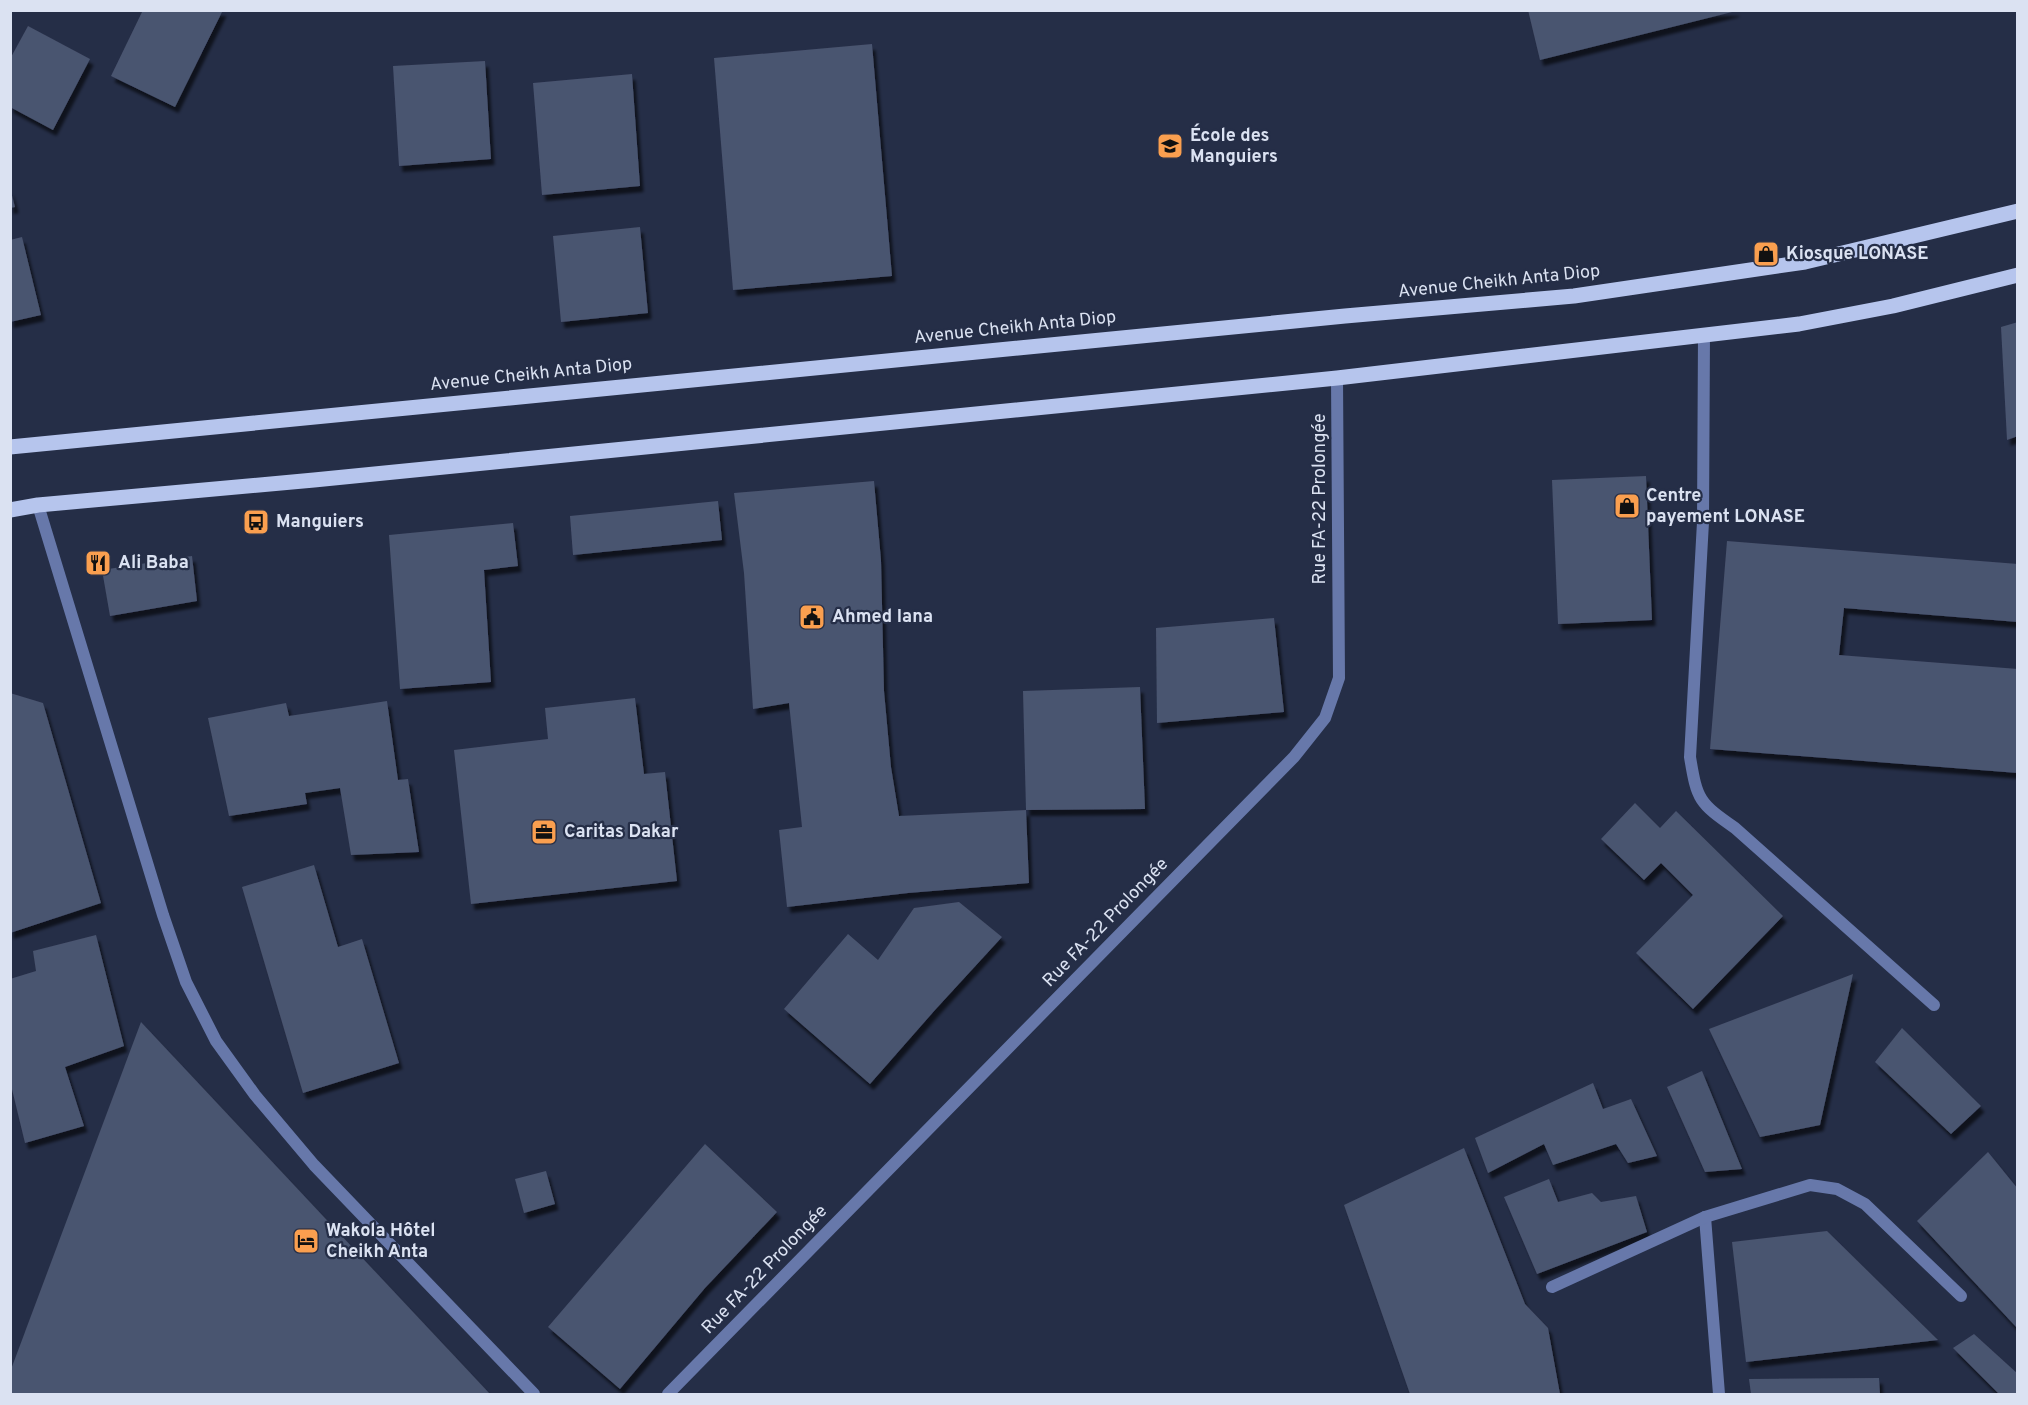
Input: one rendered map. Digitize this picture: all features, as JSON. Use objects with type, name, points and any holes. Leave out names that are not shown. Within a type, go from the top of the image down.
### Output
[{"type":"main road","name":"Avenue Cheikh Anta Diop","points":[[10,447],[1321,318],[1574,296],[1805,262],[2018,211]]},
{"type":"main road","points":[[10,510],[38,505],[315,480],[1337,378],[1800,324],[1916,301],[2018,275]]},
{"type":"street","points":[[1704,334],[1703,522],[1690,757],[1695,788],[1707,809],[1735,828],[1934,1005]]},
{"type":"street","name":"Rue FA-22 Prolongée","points":[[668,1395],[1294,757],[1325,718],[1339,678],[1337,378]]},
{"type":"street","points":[[38,505],[163,915],[186,982],[216,1041],[255,1095],[314,1165],[534,1395]]},
{"type":"street","points":[[1552,1287],[1705,1217],[1810,1185],[1837,1189],[1865,1204],[1961,1296]]},
{"type":"street","points":[[1705,1217],[1719,1395]]},
{"type":"building","points":[[143,10],[223,10],[175,107],[111,76]]},
{"type":"building","points":[[1528,10],[1736,10],[1736,11],[1540,60]]},
{"type":"building","points":[[28,26],[90,59],[53,130],[10,107],[10,59]]},
{"type":"building","points":[[872,44],[892,276],[733,290],[714,58]]},
{"type":"building","points":[[485,61],[491,159],[399,166],[393,66]]},
{"type":"building","points":[[632,74],[640,186],[542,195],[533,83]]},
{"type":"building","points":[[10,188],[15,207],[10,208]]},
{"type":"building","points":[[640,227],[648,313],[561,322],[553,236]]},
{"type":"building","points":[[22,237],[41,315],[10,322],[10,240]]},
{"type":"building","points":[[2018,322],[2018,436],[2007,440],[2001,327]]},
{"type":"building","points":[[1646,476],[1652,620],[1558,624],[1552,480]]},
{"type":"building","points":[[874,481],[881,560],[884,691],[891,767],[899,816],[1026,810],[1029,883],[908,893],[787,907],[779,830],[802,827],[789,703],[753,709],[744,573],[734,493]]},
{"type":"building","points":[[718,501],[722,540],[573,555],[570,516]]},
{"type":"building","points":[[513,523],[518,566],[484,570],[491,682],[400,689],[389,535]]},
{"type":"building","points":[[1727,541],[2018,564],[2018,622],[1844,608],[1839,655],[2018,669],[2018,773],[1710,749]]},
{"type":"building","points":[[192,556],[197,601],[110,616],[102,570]]},
{"type":"building","points":[[1274,618],[1284,712],[1157,723],[1156,628]]},
{"type":"building","points":[[1140,687],[1145,809],[1026,810],[1023,691]]},
{"type":"building","points":[[10,693],[43,703],[101,903],[10,933]]},
{"type":"building","points":[[635,698],[644,774],[665,772],[677,881],[471,904],[454,750],[548,739],[545,708]]},
{"type":"building","points":[[387,701],[398,780],[408,779],[419,852],[351,855],[340,788],[305,793],[307,804],[229,816],[208,718],[286,703],[289,716]]},
{"type":"building","points":[[1635,803],[1660,828],[1676,811],[1783,916],[1693,1009],[1636,953],[1693,895],[1661,863],[1644,880],[1601,839]]},
{"type":"building","points":[[314,865],[338,947],[362,939],[399,1063],[303,1093],[242,887]]},
{"type":"building","points":[[959,902],[1002,937],[870,1084],[784,1009],[848,934],[878,960],[914,908]]},
{"type":"building","points":[[96,935],[124,1046],[65,1067],[84,1126],[25,1143],[10,1081],[10,979],[36,971],[33,951]]},
{"type":"building","points":[[1853,974],[1820,1125],[1760,1137],[1709,1029]]},
{"type":"building","points":[[141,1022],[490,1394],[10,1394],[10,1372]]},
{"type":"building","points":[[1902,1028],[1981,1106],[1951,1134],[1875,1062]]},
{"type":"building","points":[[1702,1071],[1742,1169],[1705,1172],[1667,1087]]},
{"type":"building","points":[[1593,1083],[1603,1109],[1631,1099],[1657,1156],[1628,1163],[1616,1144],[1553,1165],[1544,1144],[1488,1173],[1475,1138]]},
{"type":"building","points":[[705,1144],[777,1212],[705,1288],[620,1389],[548,1327]]},
{"type":"building","points":[[1464,1148],[1525,1304],[1548,1328],[1560,1394],[1410,1394],[1344,1205]]},
{"type":"building","points":[[1988,1152],[2018,1189],[2018,1329],[1917,1221]]},
{"type":"building","points":[[546,1171],[555,1204],[524,1213],[515,1179]]},
{"type":"building","points":[[1549,1179],[1558,1202],[1592,1193],[1601,1202],[1636,1196],[1647,1232],[1537,1274],[1504,1197]]},
{"type":"building","points":[[1827,1231],[1938,1340],[1746,1362],[1732,1242]]},
{"type":"building","points":[[1974,1334],[2018,1374],[2018,1394],[1999,1394],[1953,1348]]},
{"type":"building","points":[[1879,1378],[1880,1394],[1751,1394],[1749,1379]]},
{"type":"place","name":"École des Manguiers","points":[[1170,146]]},
{"type":"place","name":"Kiosque LONASE","points":[[1766,254]]},
{"type":"place","name":"Centre payement LONASE","points":[[1627,506]]},
{"type":"place","name":"Manguiers","points":[[256,522]]},
{"type":"place","name":"Ali Baba","points":[[98,563]]},
{"type":"place","name":"Ahmed Iana","points":[[812,617]]},
{"type":"place","name":"Caritas Dakar","points":[[544,832]]},
{"type":"place","name":"Wakola Hôtel Cheikh Anta","points":[[306,1241]]}]
